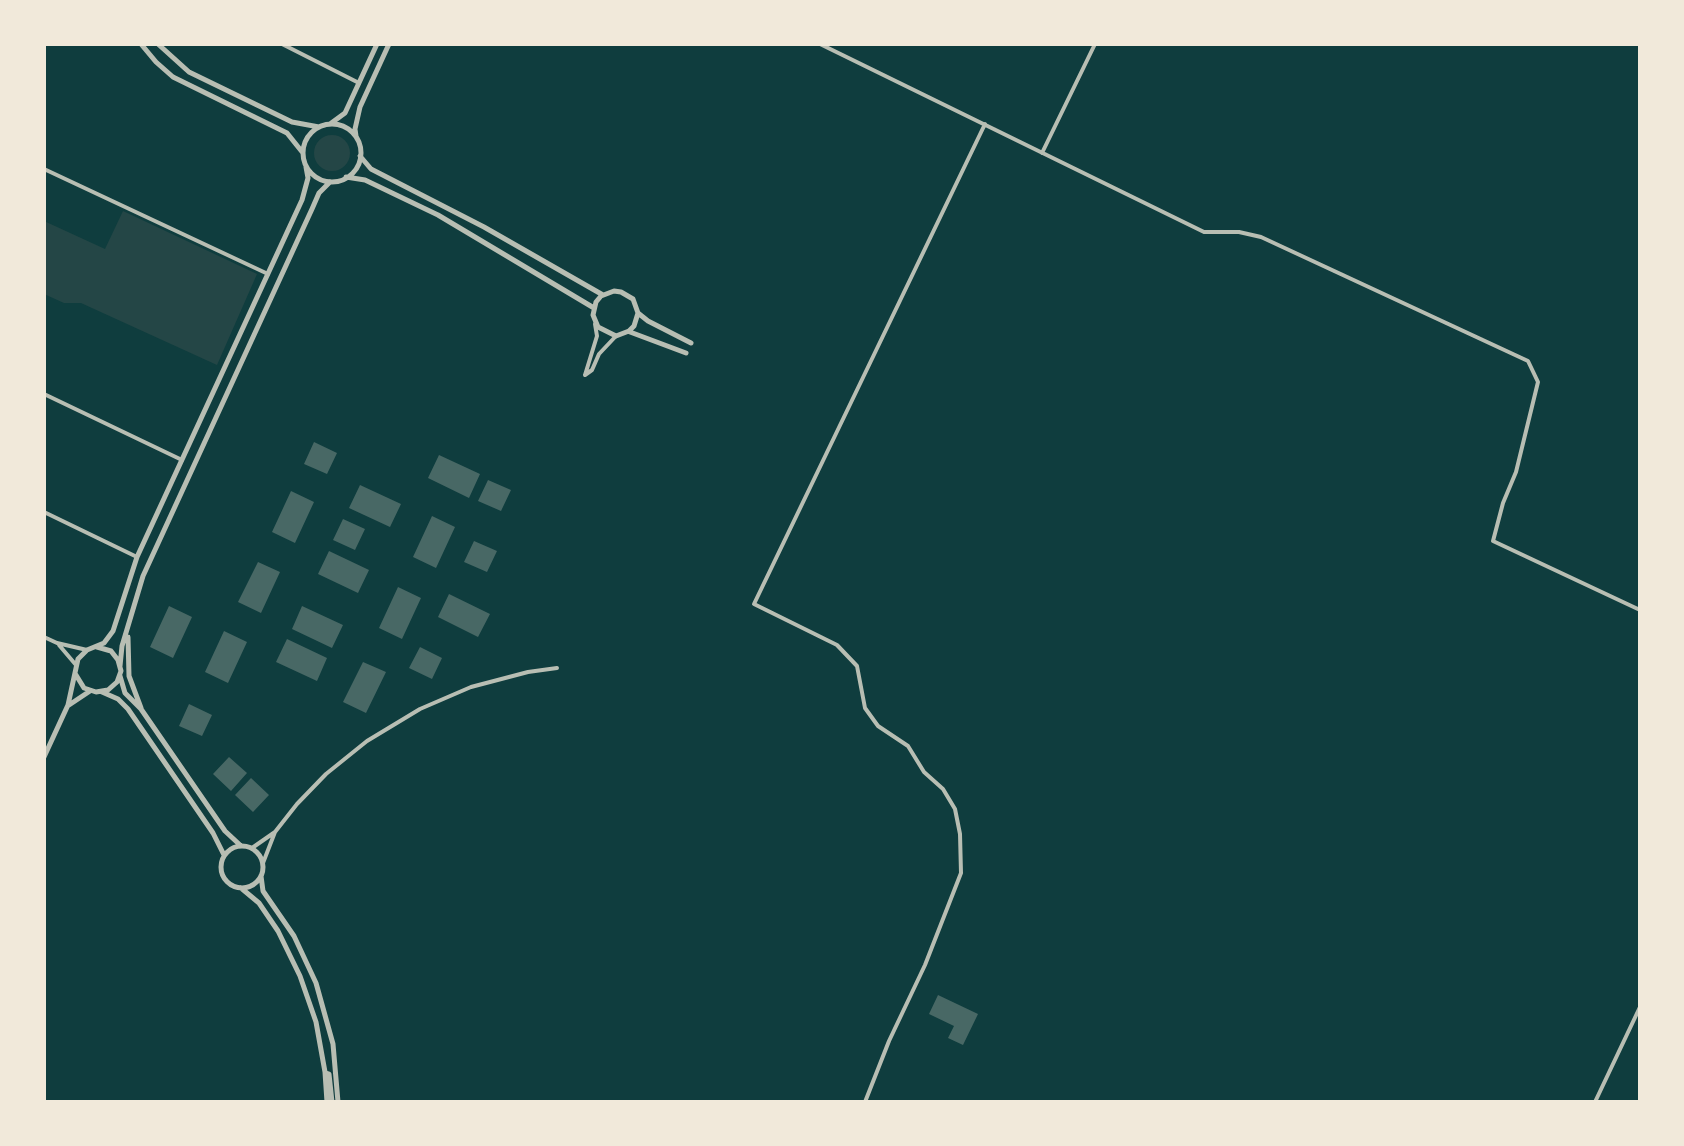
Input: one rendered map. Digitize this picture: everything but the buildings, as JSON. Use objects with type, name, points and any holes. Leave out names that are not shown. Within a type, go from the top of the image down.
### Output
[{"type":"street","points":[[141,44],[173,77],[287,133],[303,153]]},
{"type":"street","points":[[158,44],[189,72],[292,122],[319,127],[330,124],[345,113],[377,44]]},
{"type":"street","points":[[282,44],[359,83]]},
{"type":"street","points":[[389,44],[360,107],[355,129],[360,156],[371,169],[471,220],[603,295]]},
{"type":"street","points":[[820,44],[1204,232],[1239,232],[1261,237],[1528,361],[1538,382],[1516,472],[1503,503],[1493,541],[1640,610]]},
{"type":"street","points":[[1042,153],[1095,44]]},
{"type":"street","points":[[330,124],[345,127],[357,139]]},
{"type":"street","points":[[865,1102],[961,873],[960,834],[955,809],[943,789],[924,772],[908,746],[878,726],[865,708],[857,666],[837,645],[754,604],[985,124]]},
{"type":"street","points":[[44,637],[87,650],[104,643],[113,631],[137,557],[302,200],[308,178],[303,153],[306,140],[319,127]]},
{"type":"street","points":[[263,863],[260,854],[240,845],[225,831],[141,709],[125,693],[120,666],[128,626],[150,560],[319,193],[330,182],[353,172],[360,156]]},
{"type":"street","points":[[306,167],[320,179],[330,182]]},
{"type":"street","points":[[44,169],[268,274]]},
{"type":"street","points":[[346,177],[365,180],[438,215],[594,308]]},
{"type":"street","points":[[614,291],[628,294],[637,305],[637,320],[629,331],[616,336],[585,375],[597,336],[594,308],[603,295],[614,291]]},
{"type":"street","points":[[638,313],[691,343]]},
{"type":"street","points":[[595,322],[603,332],[616,336]]},
{"type":"street","points":[[629,331],[686,353]]},
{"type":"street","points":[[45,396],[182,460]]},
{"type":"street","points":[[44,512],[137,557]]},
{"type":"street","points":[[128,626],[128,665],[141,709]]},
{"type":"street","points":[[57,643],[76,668],[80,683],[90,691],[118,699],[128,709],[213,833],[224,855]]},
{"type":"street","points":[[94,648],[111,651],[120,666]]},
{"type":"street","points":[[44,757],[68,705],[76,668],[87,650]]},
{"type":"street","points":[[338,1102],[333,1044],[316,983],[294,936],[263,891],[263,863],[275,832],[326,774],[392,724],[471,687],[557,668]]},
{"type":"street","points":[[102,692],[113,686],[120,676]]},
{"type":"street","points":[[68,705],[90,691]]},
{"type":"street","points":[[252,848],[275,832]]},
{"type":"street","points":[[240,845],[224,855],[222,874],[227,882],[241,888],[259,903],[292,957],[316,1022],[329,1102]]},
{"type":"street","points":[[241,888],[251,886],[261,876]]},
{"type":"street","points":[[1595,1102],[1640,1007]]},
{"type":"shaded area","points":[[332,135],[344,141],[350,153],[344,165],[332,171],[320,165],[314,153],[320,141]]},
{"type":"shaded area","points":[[123,211],[257,274],[217,365],[81,303],[64,303],[44,294],[44,221],[105,249]]}]
